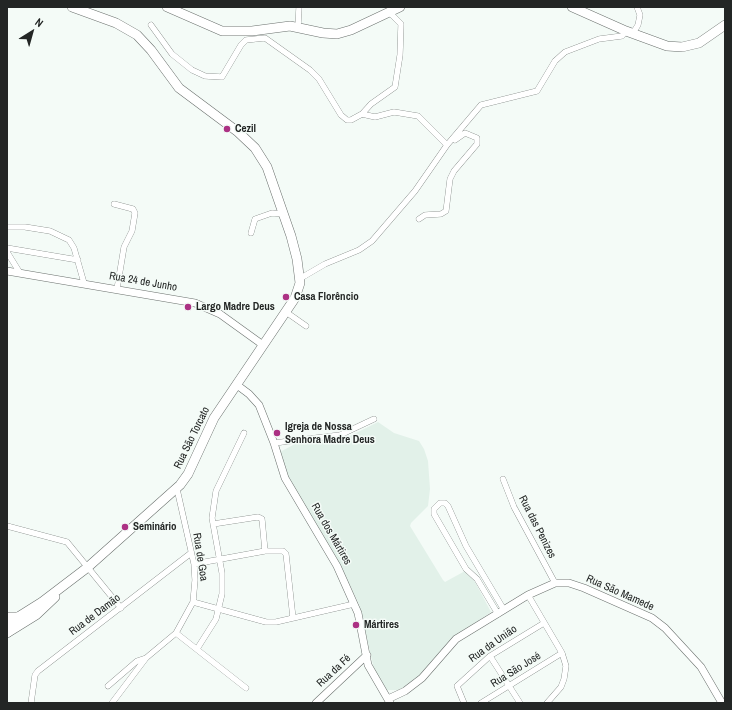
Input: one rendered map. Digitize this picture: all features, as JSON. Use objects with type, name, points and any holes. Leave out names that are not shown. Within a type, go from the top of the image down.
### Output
[{"type":"main road","points":[[167,7],[222,30],[265,34],[290,26],[323,33],[336,34],[351,30],[400,7]]},
{"type":"main road","points":[[572,7],[660,44],[682,47],[699,43],[725,25]]},
{"type":"main road","points":[[74,8],[116,23],[137,35],[152,50],[179,88],[251,143],[267,167],[296,251],[300,278]]},
{"type":"main road","name":"Rua São Torcato","points":[[7,630],[18,617],[88,567],[177,489],[186,478],[214,418],[298,293],[300,278]]},
{"type":"main road","name":"Rua São Torcato","points":[[7,630],[36,615],[74,578]]},
{"type":"main road","points":[[7,617],[18,617]]},
{"type":"street","points":[[298,27],[299,7]]},
{"type":"street","points":[[300,278],[325,264],[359,250],[372,241],[415,191],[447,145],[482,105],[537,91],[555,61],[566,52],[599,39],[622,36],[638,25],[640,15],[637,7]]},
{"type":"street","points":[[150,25],[172,54],[192,70],[205,76],[222,77],[241,45],[246,40],[265,34],[319,79],[341,115],[347,120],[362,114],[371,104],[395,87],[400,55],[401,24],[389,12]]},
{"type":"street","points":[[362,114],[375,117],[394,112],[418,116],[447,145]]},
{"type":"street","points":[[419,219],[425,215],[441,214],[446,211],[450,179],[454,171],[474,149],[477,144],[477,138],[465,133],[460,135],[450,145],[447,145]]},
{"type":"street","points":[[114,204],[133,208],[135,213],[132,231],[124,247],[116,289]]},
{"type":"street","points":[[251,233],[255,219],[272,213],[283,214]]},
{"type":"street","points":[[7,227],[25,227],[50,231],[64,236],[69,240],[74,248],[84,283]]},
{"type":"street","points":[[7,248],[78,260]]},
{"type":"street","points":[[7,252],[20,273]]},
{"type":"street","name":"Rua 24 de Junho","points":[[7,271],[180,300],[204,306],[220,314],[263,345]]},
{"type":"street","points":[[286,312],[306,326]]},
{"type":"street","name":"Rua dos Mártires","points":[[237,385],[250,394],[258,405],[274,443],[285,478],[334,560],[354,604],[368,664],[389,701]]},
{"type":"street","points":[[274,443],[340,435],[374,419]]},
{"type":"street","points":[[196,649],[208,634],[219,609],[223,584],[212,512],[216,491],[244,433]]},
{"type":"street","name":"Rua das Penizes","points":[[503,479],[514,507],[555,583]]},
{"type":"street","name":"Rua de Goa","points":[[112,703],[146,658],[176,633],[193,602],[195,580],[194,564],[177,489]]},
{"type":"street","points":[[440,503],[445,503],[448,506],[466,546],[501,612],[477,579],[466,569],[434,514],[434,510],[440,503]]},
{"type":"street","points":[[213,524],[258,517],[262,520],[265,551]]},
{"type":"street","points":[[7,526],[67,542],[121,608]]},
{"type":"street","points":[[194,564],[265,551],[279,550],[286,554],[293,618]]},
{"type":"street","name":"Rua de Damão","points":[[31,703],[34,675],[38,671],[191,553]]},
{"type":"street","name":"Rua São Mamede","points":[[389,701],[422,678],[456,639],[528,595],[555,583],[569,583],[584,588],[652,618],[665,628],[700,667],[722,703]]},
{"type":"street","points":[[528,595],[562,653],[566,666],[564,679],[554,696],[547,703]]},
{"type":"street","points":[[193,602],[266,622],[276,622],[354,604]]},
{"type":"street","name":"Rua da União","points":[[464,703],[456,686],[490,656],[544,623]]},
{"type":"street","points":[[176,633],[246,688]]},
{"type":"street","name":"Rua São José","points":[[481,703],[562,653]]},
{"type":"street","name":"Rua da Fé","points":[[316,703],[367,655]]},
{"type":"street","points":[[490,656],[520,703]]},
{"type":"street","name":"Rua de Goa","points":[[108,686],[137,661],[146,658]]},
{"type":"shaded area","points":[[378,422],[394,433],[419,441],[424,449],[428,461],[430,489],[428,506],[411,523],[410,526],[443,580],[445,582],[465,571],[475,582],[491,612],[456,636],[426,672],[399,690],[386,690],[374,669],[359,604],[335,555],[286,475],[280,452],[295,444],[344,439]]},
{"type":"place","name":"Cezil","points":[[227,129]]},
{"type":"place","name":"Casa Florêncio","points":[[286,297]]},
{"type":"place","name":"Largo Madre Deus","points":[[188,307]]},
{"type":"place","name":"Igreja de Nossa Senhora Madre Deus","points":[[277,433]]},
{"type":"place","name":"Seminário","points":[[125,527]]},
{"type":"place","name":"Mártires","points":[[356,625]]}]
